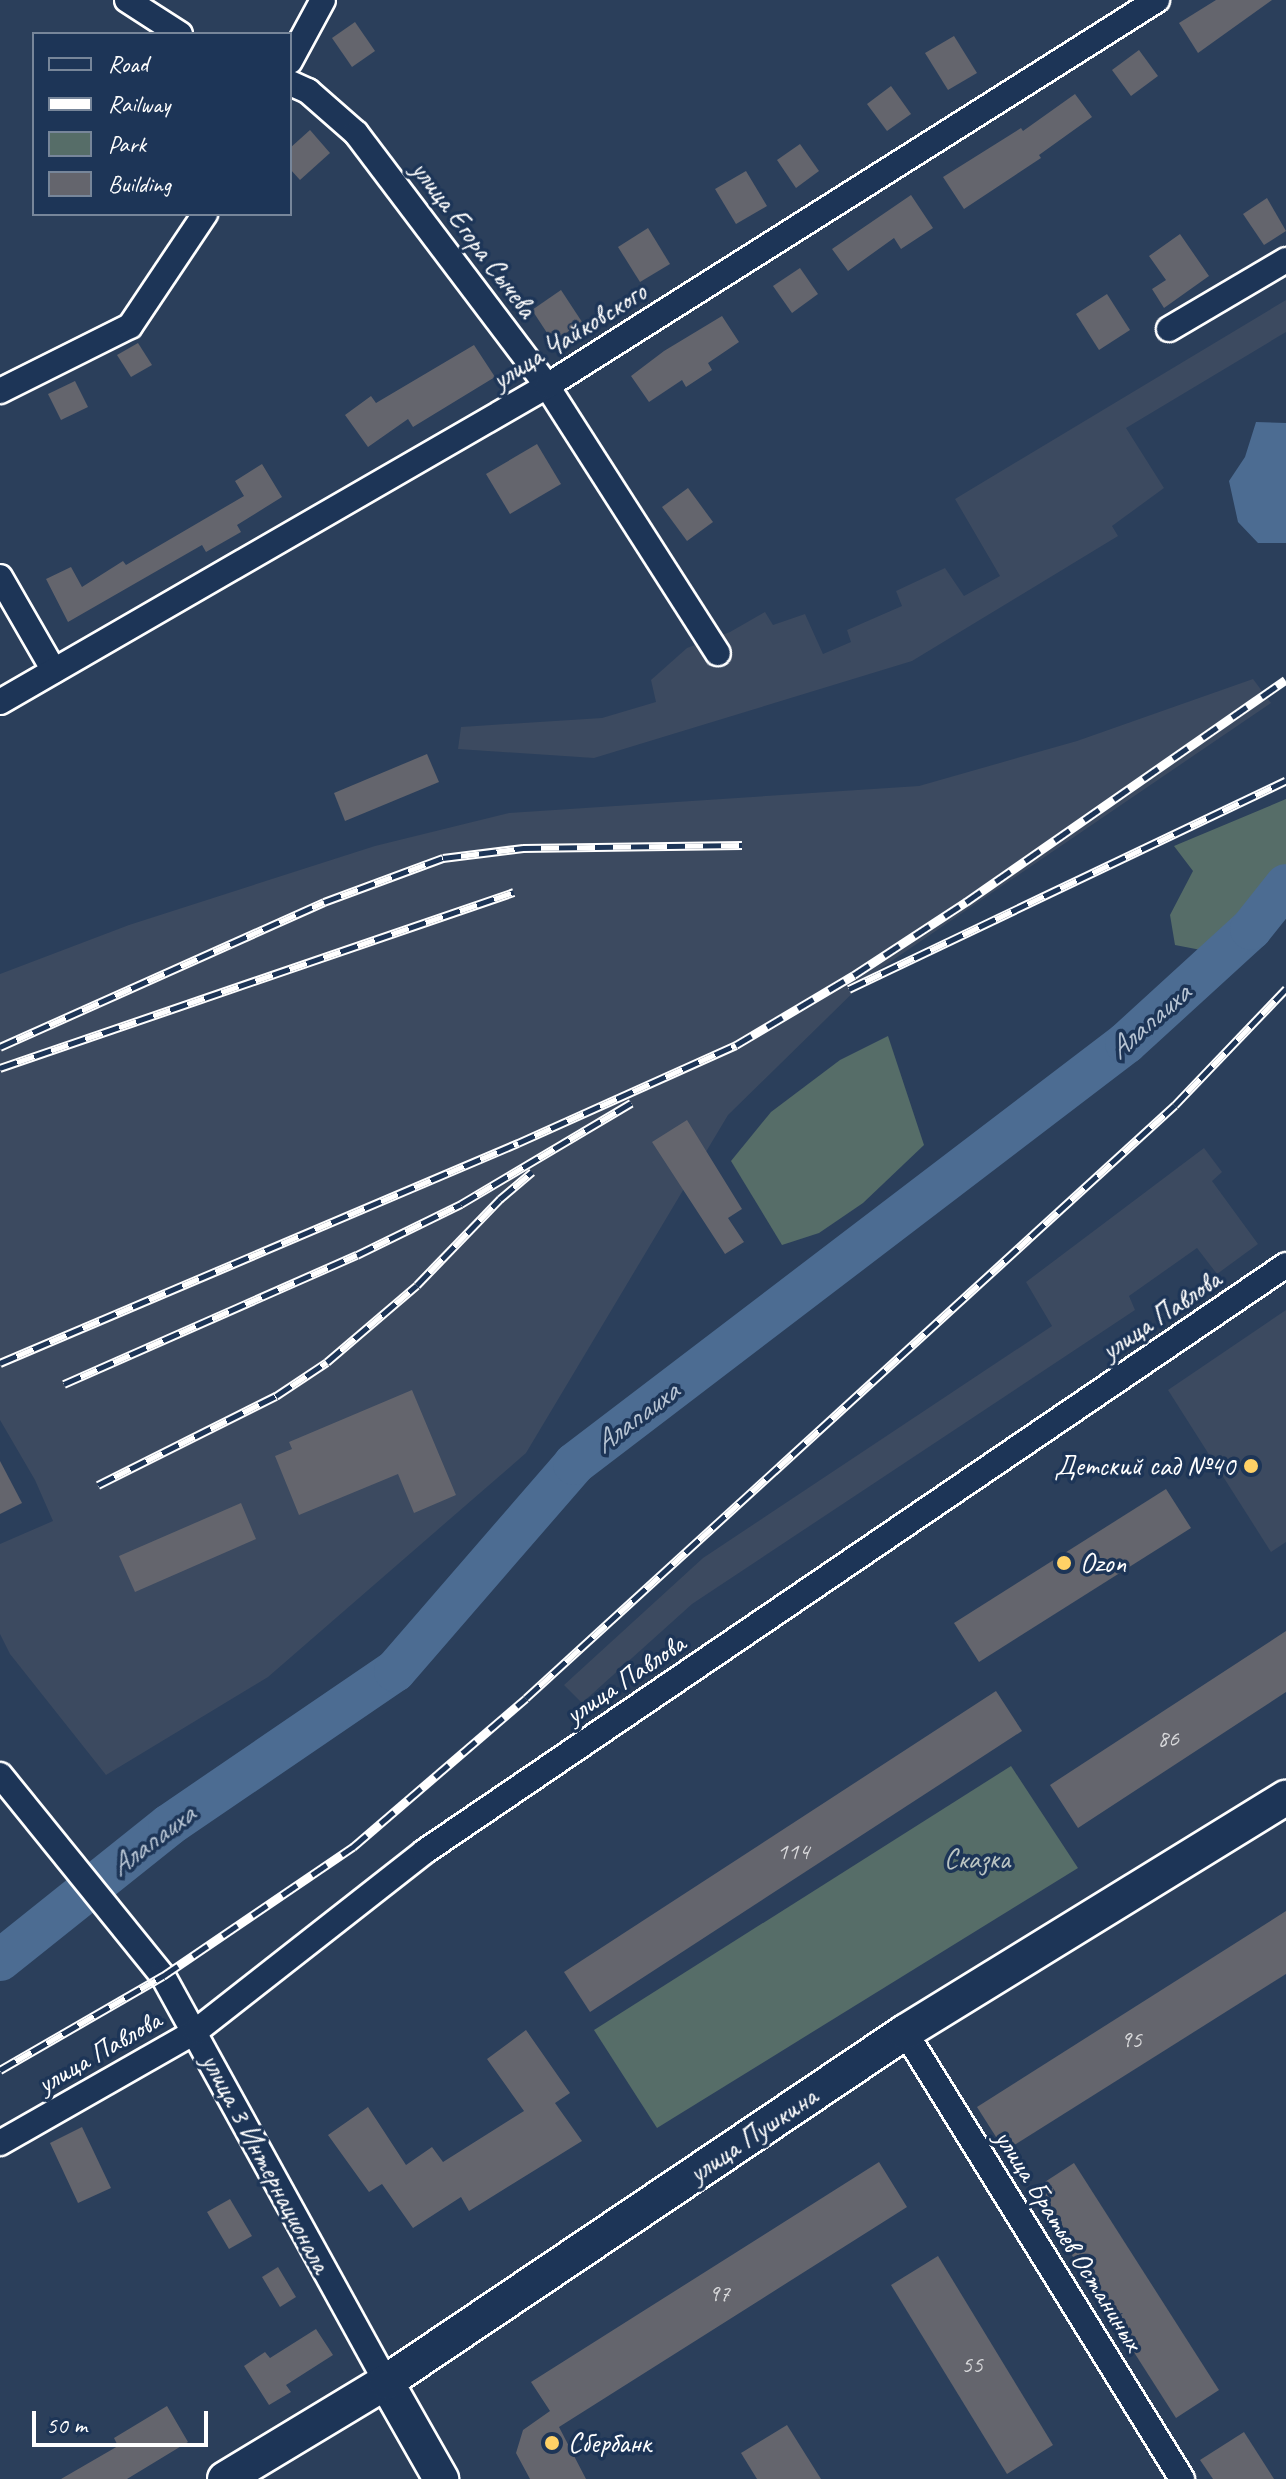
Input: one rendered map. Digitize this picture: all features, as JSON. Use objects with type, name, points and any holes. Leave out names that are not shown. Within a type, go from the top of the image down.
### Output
[{"type":"street","points":[[127,0],[177,32]]},
{"type":"street","points":[[292,57],[323,0]]},
{"type":"street","name":"улица Чайковского","points":[[0,702],[547,386],[1157,0]]},
{"type":"street","name":"улица Егора Сычева","points":[[292,84],[308,91],[356,133],[547,386],[718,653]]},
{"type":"street","points":[[0,391],[130,326],[204,216]]},
{"type":"street","points":[[1169,329],[1286,260]]},
{"type":"street","points":[[0,577],[54,671]]},
{"type":"street","name":"улица Павлова","points":[[0,2143],[196,2031],[424,1852],[1286,1265]]},
{"type":"street","name":"улица 3 Интернационала","points":[[0,1775],[163,1976],[441,2479]]},
{"type":"street","name":"улица Пушкина","points":[[225,2479],[386,2382],[905,2032],[1286,1798]]},
{"type":"street","name":"улица Братьев Останиных","points":[[905,2032],[1182,2479]]},
{"type":"shaded area","points":[[1286,300],[1286,332],[1126,428],[1164,488],[1112,526],[1118,536],[912,661],[594,758],[458,749],[461,727],[602,718],[656,702],[651,680],[687,648],[730,632],[765,612],[773,625],[805,614],[823,654],[851,642],[847,630],[902,606],[896,591],[945,568],[964,596],[1000,576],[955,499]]},
{"type":"shaded area","points":[[1256,422],[1286,423],[1286,543],[1258,543],[1238,522],[1229,481],[1245,457]]},
{"type":"shaded area","points":[[1253,679],[1271,703],[871,975],[728,1115],[526,1453],[268,1677],[106,1775],[10,1654],[0,1634],[0,1544],[53,1521],[35,1480],[0,1420],[0,974],[129,925],[375,846],[509,813],[919,786],[1077,741]]},
{"type":"shaded area","points":[[1204,1148],[1222,1172],[1212,1181],[1258,1244],[1217,1274],[1197,1248],[1129,1296],[1135,1310],[692,1604],[582,1703],[564,1685],[703,1558],[1052,1326],[1026,1282]]},
{"type":"shaded area","name":"Детский сад №40","points":[[1286,1310],[1286,1542],[1271,1552],[1168,1390]]},
{"type":"green space","points":[[1286,799],[1286,868],[1281,877],[1201,950],[1175,945],[1170,915],[1193,871],[1174,846]]},
{"type":"green space","points":[[888,1036],[924,1145],[863,1203],[819,1233],[782,1245],[731,1161],[771,1112],[840,1060]]},
{"type":"green space","name":"Сказка","points":[[1011,1766],[1078,1868],[657,2128],[594,2030]]},
{"type":"building","points":[[1216,0],[1272,0],[1198,53],[1179,23]]},
{"type":"building","points":[[355,22],[375,51],[352,67],[332,38]]},
{"type":"building","points":[[954,36],[977,73],[948,90],[925,53]]},
{"type":"building","points":[[1139,50],[1158,76],[1131,96],[1112,70]]},
{"type":"building","points":[[891,86],[911,114],[887,131],[867,104]]},
{"type":"building","points":[[1075,94],[1092,117],[1039,155],[1041,158],[964,209],[943,177],[1021,128],[1023,131]]},
{"type":"building","points":[[310,130],[330,153],[300,180],[292,171],[292,146]]},
{"type":"building","points":[[800,144],[819,171],[796,188],[777,160]]},
{"type":"building","points":[[746,171],[767,206],[736,224],[715,189]]},
{"type":"building","points":[[911,195],[933,228],[901,249],[894,238],[848,271],[832,249]]},
{"type":"building","points":[[1267,198],[1286,231],[1264,245],[1243,214]]},
{"type":"building","points":[[648,228],[670,264],[640,282],[618,247]]},
{"type":"building","points":[[1180,234],[1209,276],[1164,308],[1152,289],[1166,280],[1149,256]]},
{"type":"building","points":[[800,268],[818,294],[792,313],[773,286]]},
{"type":"building","points":[[561,290],[582,322],[553,342],[532,310]]},
{"type":"building","points":[[1107,294],[1130,330],[1099,350],[1076,314]]},
{"type":"building","points":[[722,316],[739,342],[708,363],[712,370],[686,387],[682,380],[649,402],[631,376],[664,351]]},
{"type":"building","points":[[138,343],[152,365],[131,377],[117,355]]},
{"type":"building","points":[[474,345],[495,377],[413,427],[408,419],[368,447],[345,415],[371,396],[376,403]]},
{"type":"building","points":[[75,381],[88,407],[61,420],[48,394]]},
{"type":"building","points":[[537,444],[561,484],[510,514],[486,474]]},
{"type":"building","points":[[262,464],[282,497],[237,525],[241,532],[206,552],[202,545],[68,622],[46,579],[71,567],[82,587],[123,561],[126,565],[244,496],[235,481]]},
{"type":"building","points":[[688,488],[713,522],[687,541],[662,507]]},
{"type":"building","points":[[427,754],[439,782],[345,821],[334,793]]},
{"type":"building","points":[[687,1120],[742,1209],[728,1218],[744,1242],[725,1254],[652,1142]]},
{"type":"building","points":[[412,1390],[456,1495],[414,1513],[398,1474],[299,1515],[275,1456],[292,1449],[289,1442]]},
{"type":"building","points":[[0,1461],[22,1503],[0,1514]]},
{"type":"building","points":[[1166,1489],[1191,1528],[979,1662],[954,1623]]},
{"type":"building","points":[[241,1503],[256,1539],[135,1592],[119,1556]]},
{"type":"building","points":[[1286,1631],[1286,1692],[1078,1828],[1050,1785]]},
{"type":"building","points":[[996,1691],[1022,1731],[590,2012],[564,1972]]},
{"type":"building","points":[[1286,1911],[1286,1974],[1005,2151],[977,2107]]},
{"type":"building","points":[[526,2030],[570,2093],[555,2103],[582,2141],[469,2211],[461,2197],[413,2228],[382,2184],[369,2192],[328,2135],[368,2107],[406,2165],[432,2147],[443,2162],[524,2111],[487,2059]]},
{"type":"building","points":[[82,2127],[111,2188],[78,2203],[50,2143]]},
{"type":"building","points":[[879,2162],[907,2207],[559,2427],[586,2479],[530,2479],[516,2453],[523,2430],[550,2411],[531,2382]]},
{"type":"building","points":[[1074,2163],[1219,2390],[1176,2418],[1031,2191]]},
{"type":"building","points":[[230,2199],[252,2236],[229,2249],[207,2212]]},
{"type":"building","points":[[938,2256],[1053,2445],[1007,2474],[891,2285]]},
{"type":"building","points":[[278,2267],[296,2297],[280,2307],[262,2277]]},
{"type":"building","points":[[316,2329],[333,2355],[286,2385],[291,2392],[269,2405],[244,2366],[265,2352],[270,2358]]},
{"type":"building","points":[[167,2406],[188,2442],[127,2479],[61,2479],[118,2446],[114,2438]]},
{"type":"building","points":[[787,2425],[821,2479],[757,2479],[741,2453]]},
{"type":"building","points":[[1244,2432],[1274,2479],[1213,2479],[1200,2460]]},
{"type":"waterway","name":"Алапаиха","points":[[0,1960],[169,1825],[395,1671],[574,1464],[1126,1043],[1251,929],[1286,885]]},
{"type":"railway","points":[[0,1363],[518,1143],[736,1045],[854,975],[966,902],[1286,680]]},
{"type":"railway","points":[[849,989],[1286,781]]},
{"type":"railway","points":[[0,1047],[324,902],[443,858],[523,848],[742,845]]},
{"type":"railway","points":[[0,1068],[514,892]]},
{"type":"railway","points":[[0,2070],[163,1976],[353,1847],[526,1698],[1175,1105],[1286,989]]},
{"type":"railway","points":[[64,1384],[357,1255],[461,1204],[631,1103]]},
{"type":"railway","points":[[98,1485],[276,1396],[327,1362],[417,1285],[500,1199],[532,1172]]},
{"type":"place","name":"Детский сад №40","points":[[1251,1466]]},
{"type":"place","name":"Ozon","points":[[1064,1563]]},
{"type":"place","name":"Сбербанк","points":[[552,2443]]}]
